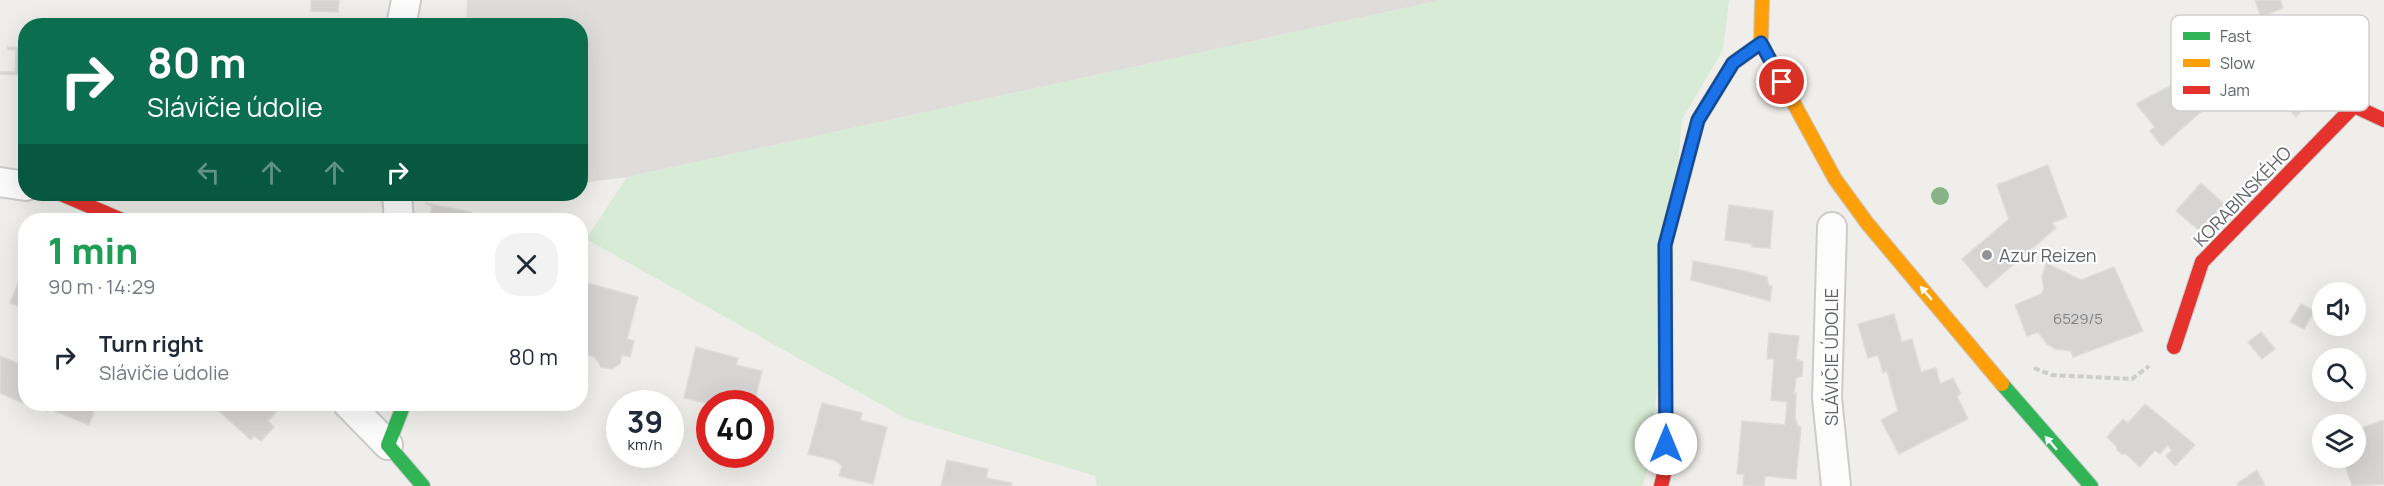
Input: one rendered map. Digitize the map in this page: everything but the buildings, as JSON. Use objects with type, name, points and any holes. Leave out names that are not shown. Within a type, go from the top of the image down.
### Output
[{"type":"street","points":[[403,18],[406,0]]},
{"type":"street","points":[[1762,0],[1761,43],[1835,179],[1867,223],[2014,400],[2091,486]]},
{"type":"street","points":[[1661,486],[1666,466],[1665,245],[1698,120],[1733,63],[1761,43]]},
{"type":"street","name":"KORABINSKÉHO","points":[[2174,347],[2202,262],[2349,111]]},
{"type":"street","name":"KORABINSKÉHO","points":[[2365,111],[2384,120]]},
{"type":"street","points":[[0,182],[18,185]]},
{"type":"street","points":[[77,201],[106,213]]},
{"type":"street","name":"SLÁVIČIE ÚDOLIE","points":[[1832,227],[1827,398],[1836,486]]},
{"type":"street","points":[[355,411],[388,444],[423,486]]},
{"type":"street","points":[[388,444],[401,411]]},
{"type":"path","points":[[2031,366],[2052,375],[2132,379],[2174,347]]},
{"type":"shaded area","points":[[467,0],[1442,0],[627,177],[588,182],[588,18],[466,18]]},
{"type":"green space","points":[[1442,0],[1729,0],[1723,50],[1682,119],[1650,465],[1642,486],[1097,486],[1095,476],[907,419],[588,240],[588,236],[627,177]]},
{"type":"traffic: fast","points":[[2002,384],[2091,486]]},
{"type":"traffic: fast","points":[[401,411],[388,445],[423,486]]},
{"type":"traffic: slow","points":[[1762,0],[1761,43],[1835,179],[1867,223],[2002,384]]},
{"type":"traffic: slow","points":[[1681,184],[1698,120],[1733,63],[1761,43]]},
{"type":"traffic: jam","points":[[2174,347],[2202,262],[2349,111]]},
{"type":"traffic: jam","points":[[2365,111],[2384,120]]},
{"type":"traffic: jam","points":[[1661,486],[1666,466],[1665,245],[1681,184]]},
{"type":"traffic: jam","points":[[77,201],[106,213]]},
{"type":"place","name":"Azur Reizen","points":[[1987,255]]},
{"type":"route","points":[[1666,444],[1665,245],[1698,120],[1733,63],[1761,43],[1782,82]]}]
